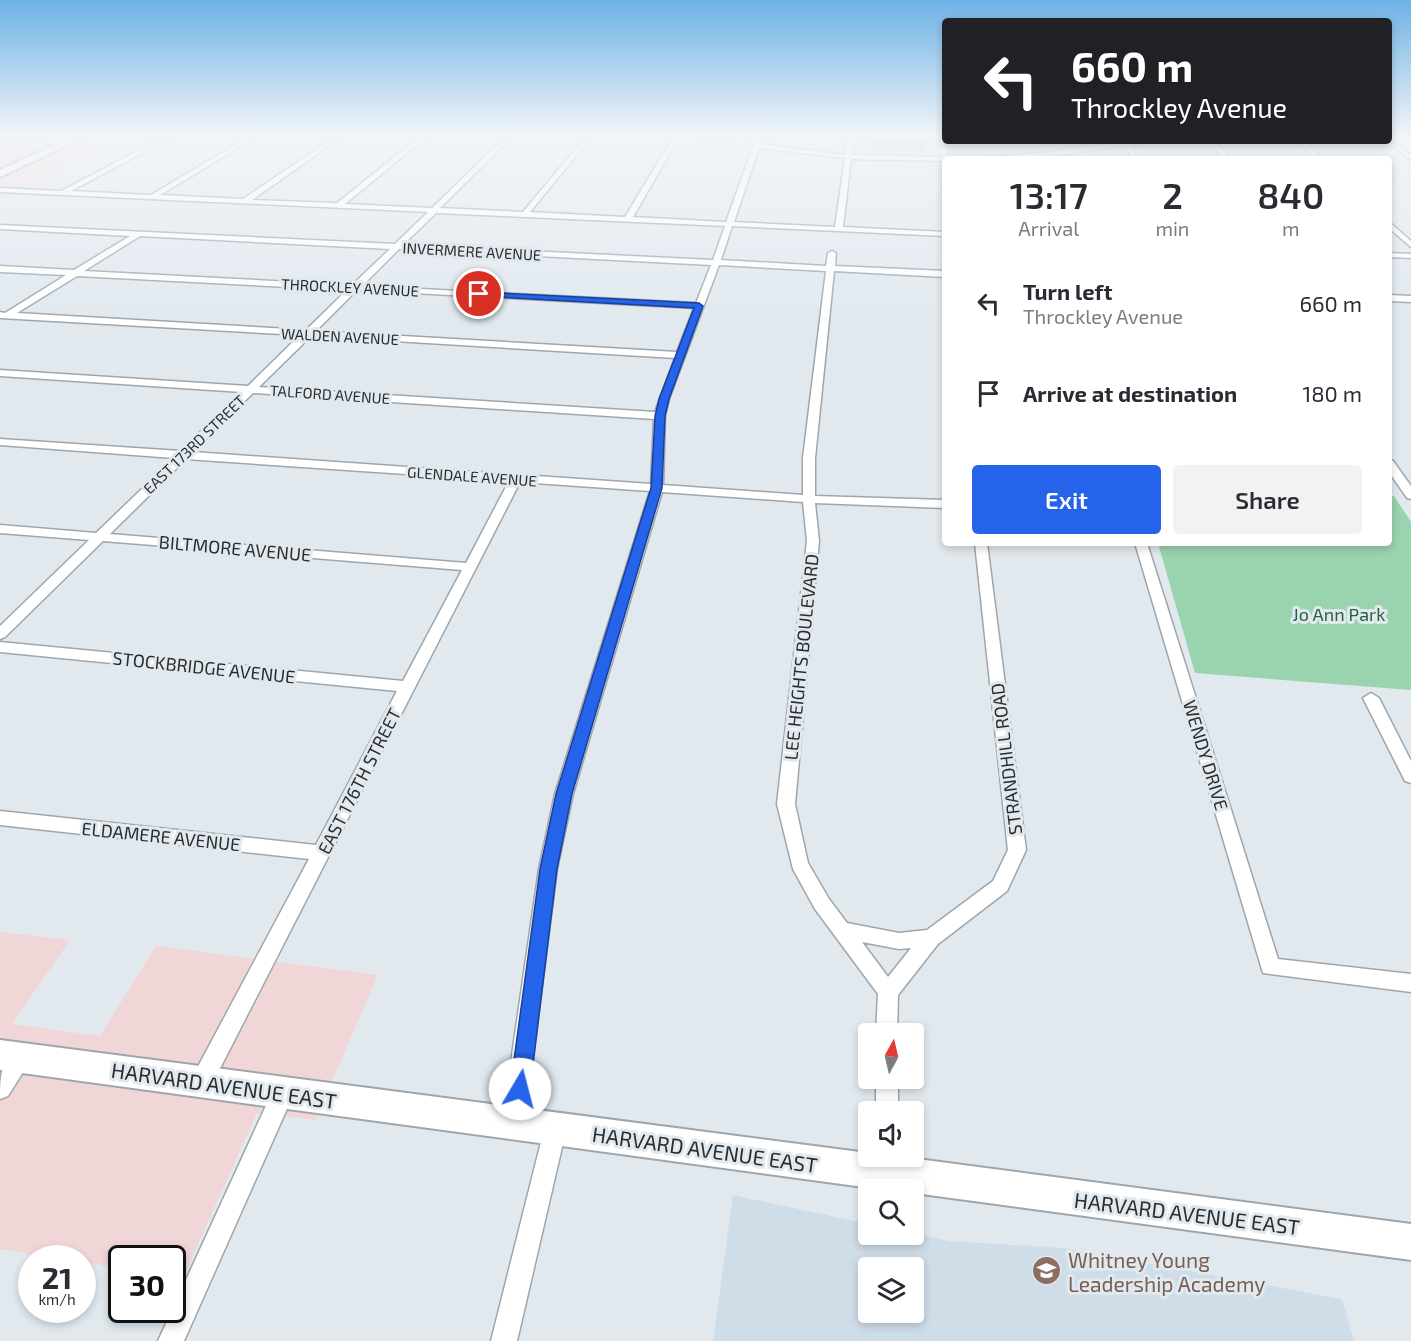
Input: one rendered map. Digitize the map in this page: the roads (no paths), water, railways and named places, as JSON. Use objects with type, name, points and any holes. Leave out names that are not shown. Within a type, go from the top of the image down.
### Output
[{"type":"main road","name":"HARVARD AVENUE EAST","points":[[11,1057],[555,1130],[858,1162]]},
{"type":"main road","name":"HARVARD AVENUE EAST","points":[[901,1167],[1411,1242]]},
{"type":"street","points":[[143,197],[942,234]]},
{"type":"street","points":[[244,202],[252,197]]},
{"type":"street","points":[[338,206],[350,197]]},
{"type":"street","name":"EAST 173RD STREET","points":[[0,634],[447,197]]},
{"type":"street","points":[[525,214],[539,197]]},
{"type":"street","points":[[628,219],[641,197]]},
{"type":"street","points":[[513,1124],[548,869],[564,794],[657,488],[660,416],[739,197]]},
{"type":"street","points":[[839,229],[843,197]]},
{"type":"street","name":"INVERMERE AVENUE","points":[[0,227],[942,274]]},
{"type":"street","points":[[1392,227],[1411,245]]},
{"type":"street","points":[[2,317],[138,234]]},
{"type":"street","name":"LEE HEIGHTS BOULEVARD","points":[[832,253],[812,426],[809,499],[813,541],[786,804],[799,864],[822,903],[888,992]]},
{"type":"street","points":[[1392,255],[1411,256]]},
{"type":"street","name":"THROCKLEY AVENUE","points":[[0,269],[699,306]]},
{"type":"street","points":[[1392,298],[1411,299]]},
{"type":"street","name":"WALDEN AVENUE","points":[[2,317],[681,355]]},
{"type":"street","name":"TALFORD AVENUE","points":[[0,373],[660,416]]},
{"type":"street","name":"GLENDALE AVENUE","points":[[0,442],[809,499],[942,504]]},
{"type":"street","points":[[1392,468],[1411,495]]},
{"type":"street","name":"EAST 176TH STREET","points":[[202,1082],[516,479]]},
{"type":"street","name":"BILTMORE AVENUE","points":[[0,529],[470,567]]},
{"type":"street","name":"STRANDHILL ROAD","points":[[888,992],[931,938],[1000,886],[1017,850],[981,546]]},
{"type":"street","name":"WENDY DRIVE","points":[[1142,546],[1270,967],[1411,983]]},
{"type":"street","name":"STOCKBRIDGE AVENUE","points":[[0,647],[408,687]]},
{"type":"street","points":[[1371,698],[1411,777]]},
{"type":"street","name":"ELDAMERE AVENUE","points":[[0,818],[322,853]]},
{"type":"street","points":[[842,930],[899,941],[931,938]]},
{"type":"street","points":[[887,1023],[888,992]]},
{"type":"street","points":[[0,1089],[11,1057]]},
{"type":"street","points":[[171,1341],[283,1093]]},
{"type":"street","points":[[504,1341],[555,1130]]},
{"type":"place","name":"Whitney Young Leadership Academy","points":[[1047,1271]]},
{"type":"park label","name":"Jo Ann Park","points":[[1339,614]]}]
